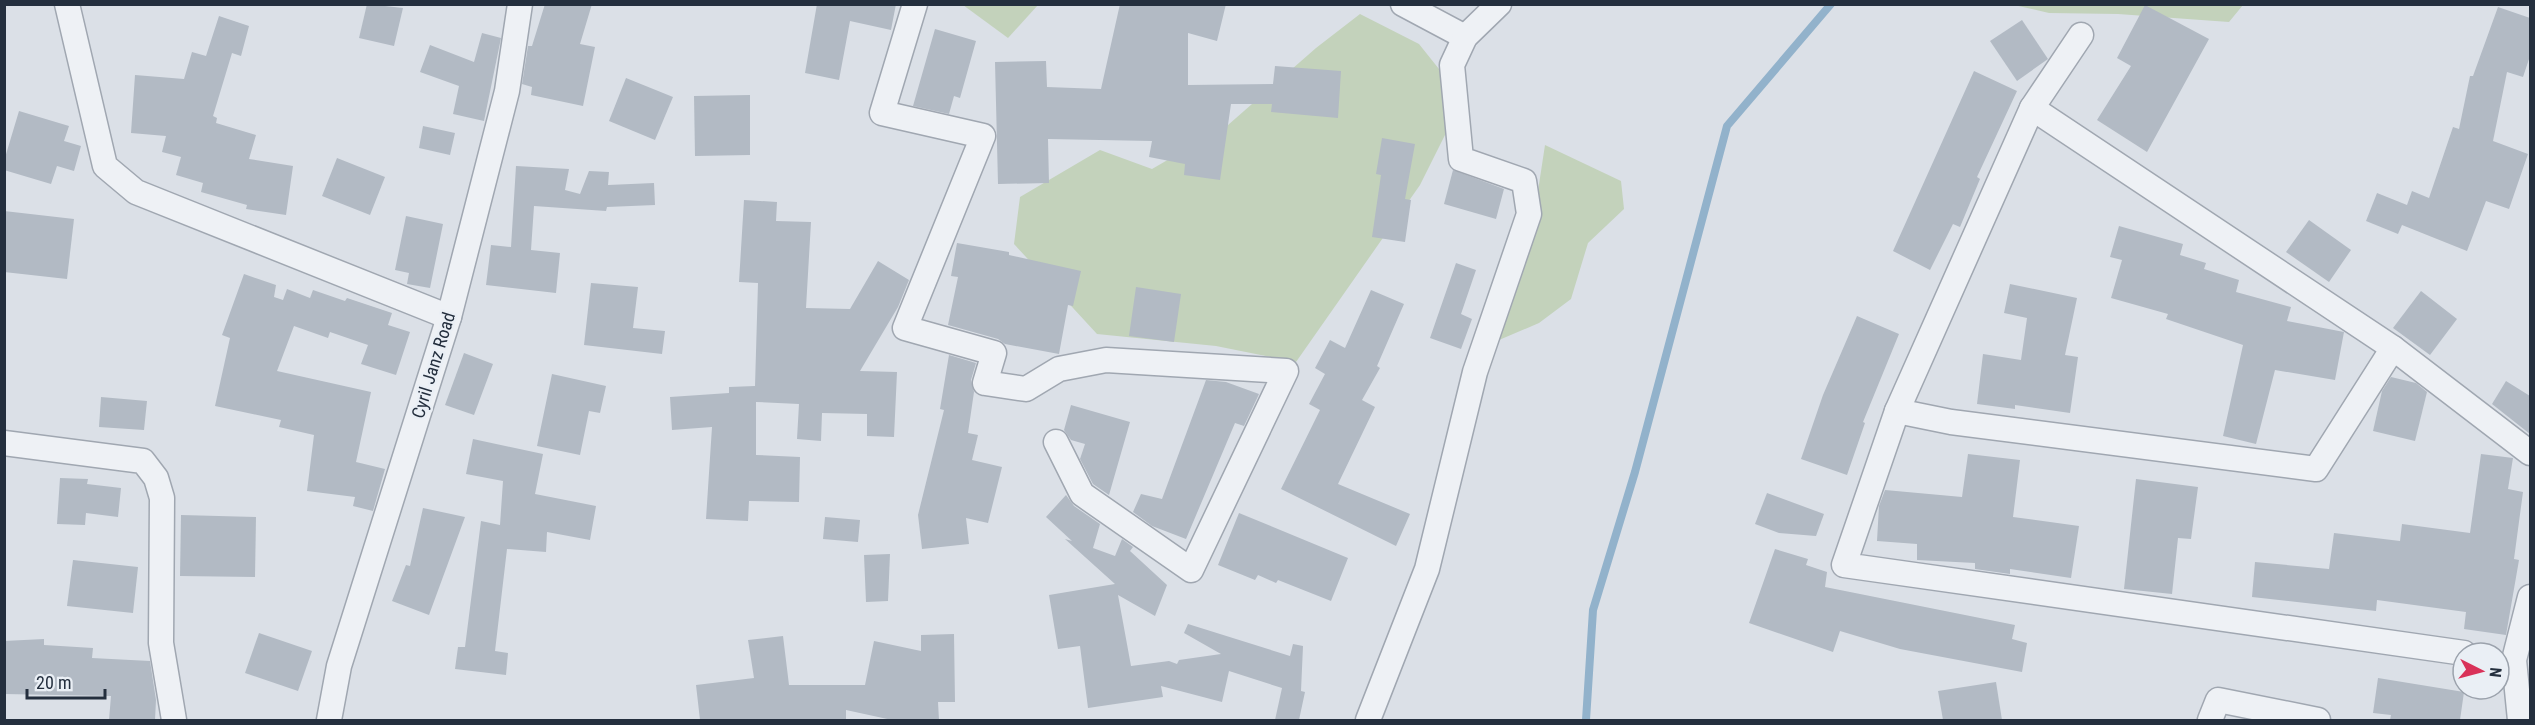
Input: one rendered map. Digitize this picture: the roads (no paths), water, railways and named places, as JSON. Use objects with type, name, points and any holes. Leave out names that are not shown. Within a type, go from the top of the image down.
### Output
[{"type":"street","points":[[67,4],[105,166],[136,192],[449,317]]},
{"type":"street","name":"Cyril Janz Road","points":[[329,720],[339,666],[449,317],[507,91],[520,4]]},
{"type":"street","points":[[915,4],[882,113],[983,136],[905,328],[994,353],[986,382],[1026,389],[1059,369],[1106,360],[1286,371],[1191,570],[1082,494],[1056,442]]},
{"type":"street","points":[[1403,4],[1465,37]]},
{"type":"street","points":[[1368,720],[1427,569],[1475,372],[1529,214],[1524,181],[1461,159],[1452,65],[1465,37],[1499,4]]},
{"type":"street","points":[[2081,35],[2032,108],[1897,411],[1844,565],[2451,651]]},
{"type":"street","points":[[2032,108],[2393,348],[2530,453]]},
{"type":"street","points":[[1897,411],[1951,422],[2316,469],[2393,348]]},
{"type":"street","points":[[4,443],[143,461],[156,478],[162,498],[161,643],[174,720]]},
{"type":"street","points":[[2511,648],[2530,597]]},
{"type":"street","points":[[2511,678],[2520,720]]},
{"type":"street","points":[[2210,720],[2218,700],[2318,720]]},
{"type":"waterway","points":[[1586,720],[1593,610],[1635,472],[1727,126],[1831,4]]}]
